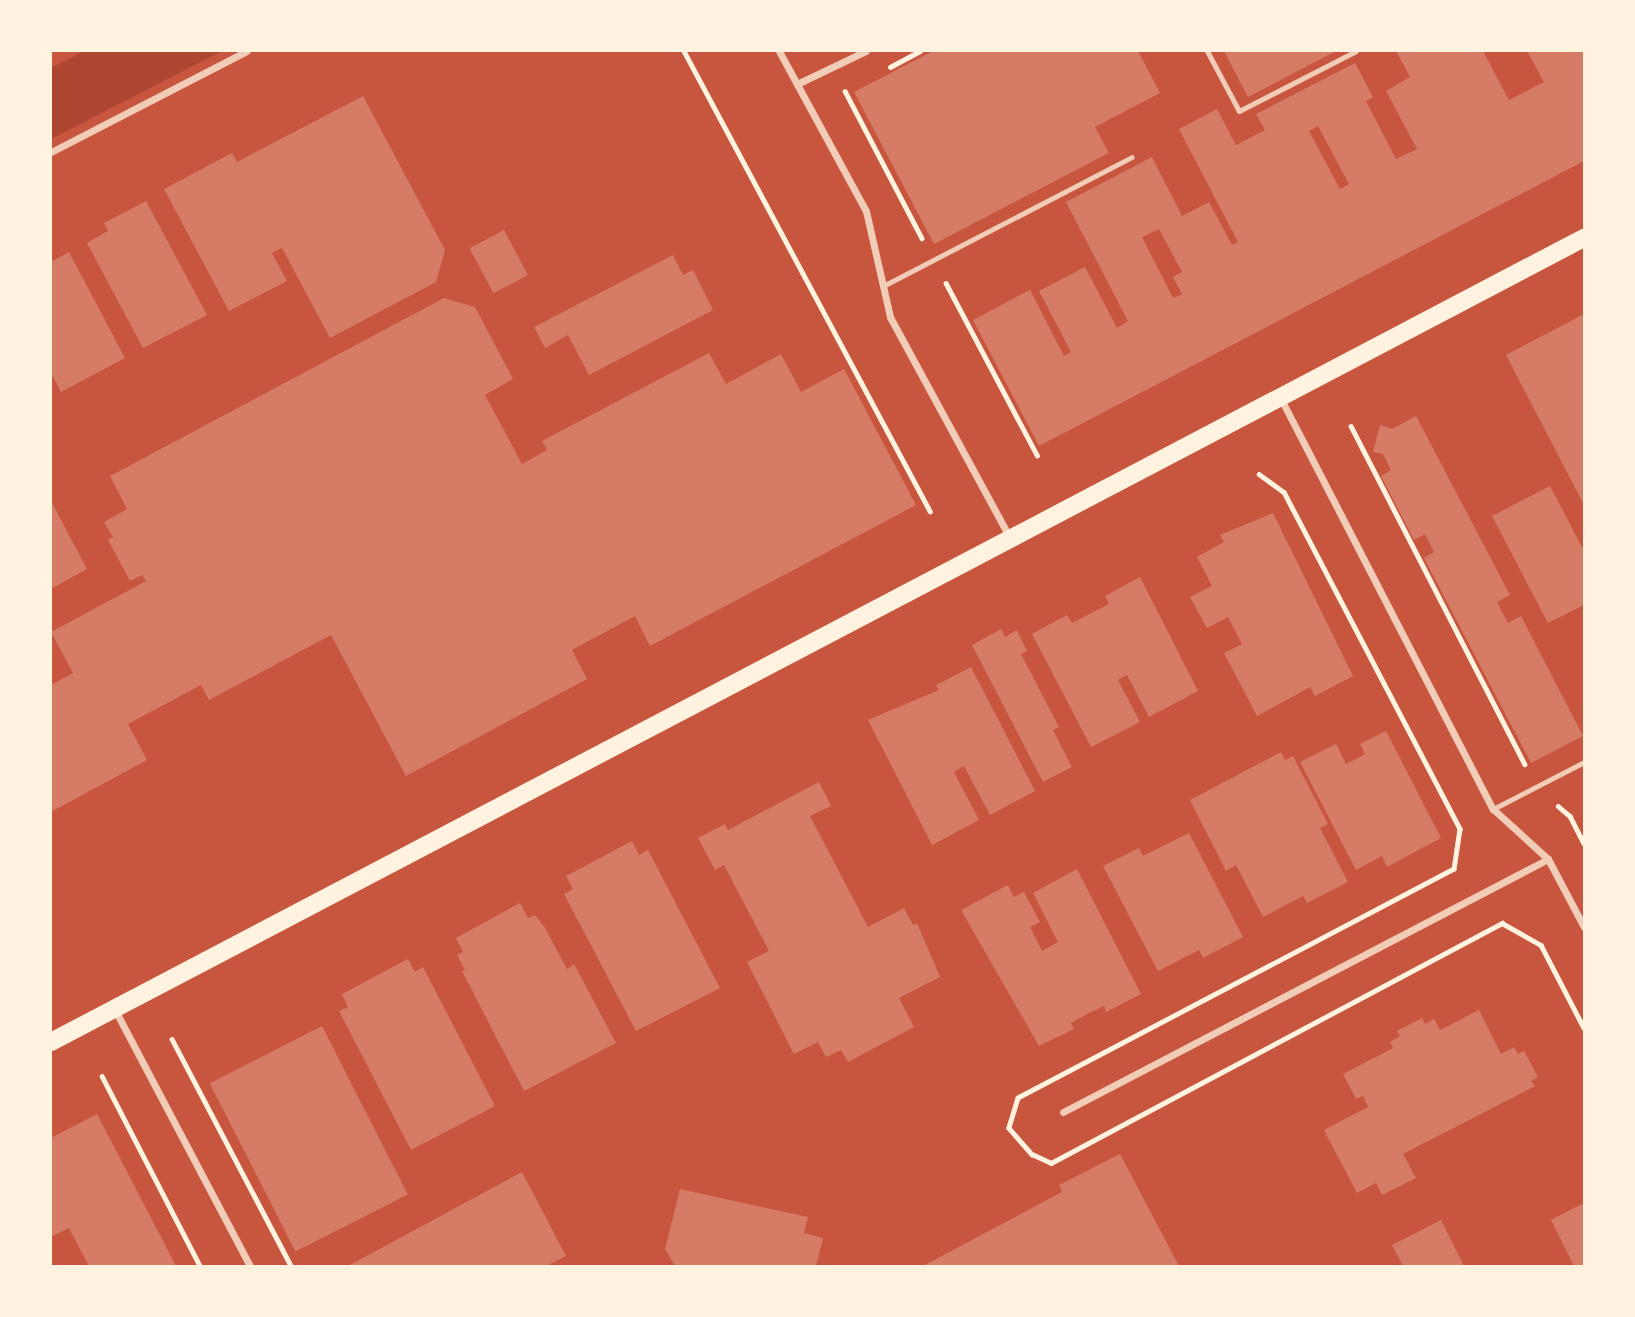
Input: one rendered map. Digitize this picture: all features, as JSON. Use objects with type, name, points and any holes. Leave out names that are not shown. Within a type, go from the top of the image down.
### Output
[{"type":"main road","points":[[51,1042],[1584,239]]},
{"type":"street","points":[[51,152],[247,51]]},
{"type":"street","points":[[779,51],[866,211],[890,317],[1010,538]]},
{"type":"street","points":[[797,84],[866,51]]},
{"type":"street","points":[[1280,397],[1493,809],[1548,859],[1584,927]]},
{"type":"street","points":[[1063,1112],[1548,859]]},
{"type":"street","points":[[114,1009],[250,1266]]},
{"type":"lane","points":[[1207,51],[1239,111],[1356,51]]},
{"type":"lane","points":[[883,286],[1132,157]]},
{"type":"lane","points":[[1493,809],[1584,762]]},
{"type":"path","points":[[684,51],[930,511]]},
{"type":"path","points":[[1351,426],[1537,787],[1570,816],[1584,843]]},
{"type":"path","points":[[1259,474],[1284,492],[1460,829],[1454,869],[1018,1098],[1009,1128],[1032,1153],[1051,1163],[1502,923],[1541,944],[1584,1028]]},
{"type":"path","points":[[172,1040],[291,1266]]},
{"type":"path","points":[[102,1076],[200,1266]]},
{"type":"shaded area","points":[[84,51],[222,51],[51,139],[51,68]]},
{"type":"building","points":[[933,51],[1138,51],[1160,93],[1095,127],[1109,153],[934,244],[854,92]]},
{"type":"building","points":[[1224,51],[1336,51],[1248,97]]},
{"type":"building","points":[[1396,51],[1483,51],[1509,100],[1544,82],[1527,51],[1584,51],[1584,161],[1039,446],[973,320],[1030,290],[1064,356],[1071,352],[1039,291],[1085,267],[1117,328],[1128,321],[1066,202],[1152,157],[1182,216],[1209,202],[1232,245],[1238,242],[1179,129],[1217,109],[1236,145],[1265,130],[1256,114],[1355,63],[1373,97],[1366,101],[1396,159],[1417,149],[1386,91],[1410,77]],"holes":[[[1318,126],[1349,184],[1340,189],[1309,131]],[[1159,229],[1182,272],[1173,277],[1182,294],[1173,298],[1142,237]]]},
{"type":"building","points":[[363,96],[445,250],[436,282],[330,338],[282,248],[272,253],[287,281],[229,311],[164,189],[232,153],[237,162]]},
{"type":"building","points":[[146,201],[207,315],[143,348],[87,243],[108,231],[104,223]]},
{"type":"building","points":[[504,230],[528,275],[494,293],[470,248]]},
{"type":"building","points":[[69,252],[125,358],[61,392],[51,373],[51,262]]},
{"type":"building","points":[[673,255],[683,275],[693,270],[713,310],[589,375],[568,335],[545,348],[534,327]]},
{"type":"building","points":[[444,298],[475,307],[513,379],[485,395],[522,464],[547,450],[542,441],[709,353],[726,384],[781,354],[801,392],[844,369],[916,505],[650,646],[635,616],[572,650],[587,679],[406,776],[331,635],[209,700],[201,685],[128,724],[147,760],[51,812],[51,685],[73,673],[51,632],[146,581],[142,575],[130,581],[108,540],[113,537],[104,522],[127,509],[110,476]]},
{"type":"building","points":[[1584,314],[1584,505],[1506,355]]},
{"type":"building","points":[[1416,416],[1510,595],[1497,602],[1508,623],[1521,616],[1583,736],[1531,763],[1424,558],[1434,552],[1425,534],[1414,540],[1381,476],[1391,470],[1383,454],[1373,452],[1380,425],[1392,429]]},
{"type":"building","points":[[1550,486],[1584,551],[1584,605],[1548,623],[1492,516]]},
{"type":"building","points":[[51,501],[87,569],[51,589]]},
{"type":"building","points":[[1273,513],[1353,676],[1315,696],[1310,687],[1257,716],[1224,653],[1242,644],[1228,617],[1207,628],[1190,597],[1212,586],[1197,557],[1224,542],[1220,535]]},
{"type":"building","points":[[1140,577],[1198,691],[1149,717],[1127,675],[1123,677],[1118,680],[1140,722],[1091,747],[1032,634],[1067,615],[1072,623],[1109,604],[1105,596]]},
{"type":"building","points":[[1001,629],[1005,637],[1017,630],[1027,651],[1021,654],[1059,727],[1053,730],[1072,767],[1043,782],[972,645]]},
{"type":"building","points":[[971,667],[1035,791],[990,815],[964,766],[954,772],[979,820],[932,845],[868,720],[939,690],[936,685]]},
{"type":"building","points":[[1386,731],[1441,838],[1387,867],[1382,856],[1356,870],[1300,762],[1336,744],[1346,764],[1365,754],[1360,744]]},
{"type":"building","points":[[1281,752],[1285,760],[1293,756],[1328,824],[1320,828],[1348,882],[1307,903],[1303,896],[1263,917],[1236,865],[1226,871],[1190,800]]},
{"type":"building","points":[[819,782],[831,806],[810,816],[868,927],[904,908],[913,925],[917,923],[940,977],[899,998],[914,1027],[848,1062],[841,1050],[826,1057],[818,1042],[794,1054],[747,962],[769,951],[724,865],[715,870],[698,838],[725,824],[728,830]]},
{"type":"building","points":[[1189,833],[1243,937],[1203,958],[1199,950],[1158,971],[1103,866],[1139,848],[1143,856]]},
{"type":"building","points":[[632,841],[639,855],[648,850],[720,988],[636,1031],[564,894],[573,889],[566,876]]},
{"type":"building","points":[[1077,869],[1141,994],[1106,1012],[1104,1006],[1087,1014],[1071,1023],[1074,1029],[1039,1046],[961,910],[1008,885],[1014,897],[1024,892],[1040,922],[1030,927],[1042,951],[1058,942],[1033,893]]},
{"type":"building","points":[[520,903],[528,918],[535,915],[545,928],[567,969],[574,964],[616,1043],[524,1091],[462,971],[465,970],[457,955],[463,952],[456,938]]},
{"type":"building","points":[[408,959],[415,972],[423,967],[495,1106],[411,1150],[339,1011],[348,1007],[342,994]]},
{"type":"building","points":[[1479,1010],[1501,1054],[1514,1047],[1518,1054],[1524,1051],[1538,1077],[1531,1081],[1535,1086],[1403,1154],[1416,1178],[1382,1195],[1376,1183],[1357,1193],[1324,1130],[1368,1107],[1363,1096],[1356,1099],[1343,1074],[1393,1048],[1390,1042],[1400,1036],[1397,1031],[1422,1018],[1425,1024],[1434,1019],[1440,1030]]},
{"type":"building","points":[[322,1026],[408,1194],[296,1252],[210,1083]]},
{"type":"building","points":[[97,1114],[176,1266],[89,1266],[69,1228],[51,1237],[51,1138]]},
{"type":"building","points":[[1120,1154],[1179,1266],[923,1266],[1062,1192],[1059,1185]]},
{"type":"building","points":[[522,1172],[566,1256],[546,1266],[348,1266]]},
{"type":"building","points":[[680,1189],[808,1217],[804,1233],[823,1238],[816,1266],[675,1266],[665,1249]]},
{"type":"building","points":[[1584,1203],[1584,1266],[1574,1266],[1551,1220]]},
{"type":"building","points":[[1441,1220],[1464,1266],[1403,1266],[1392,1245]]}]
